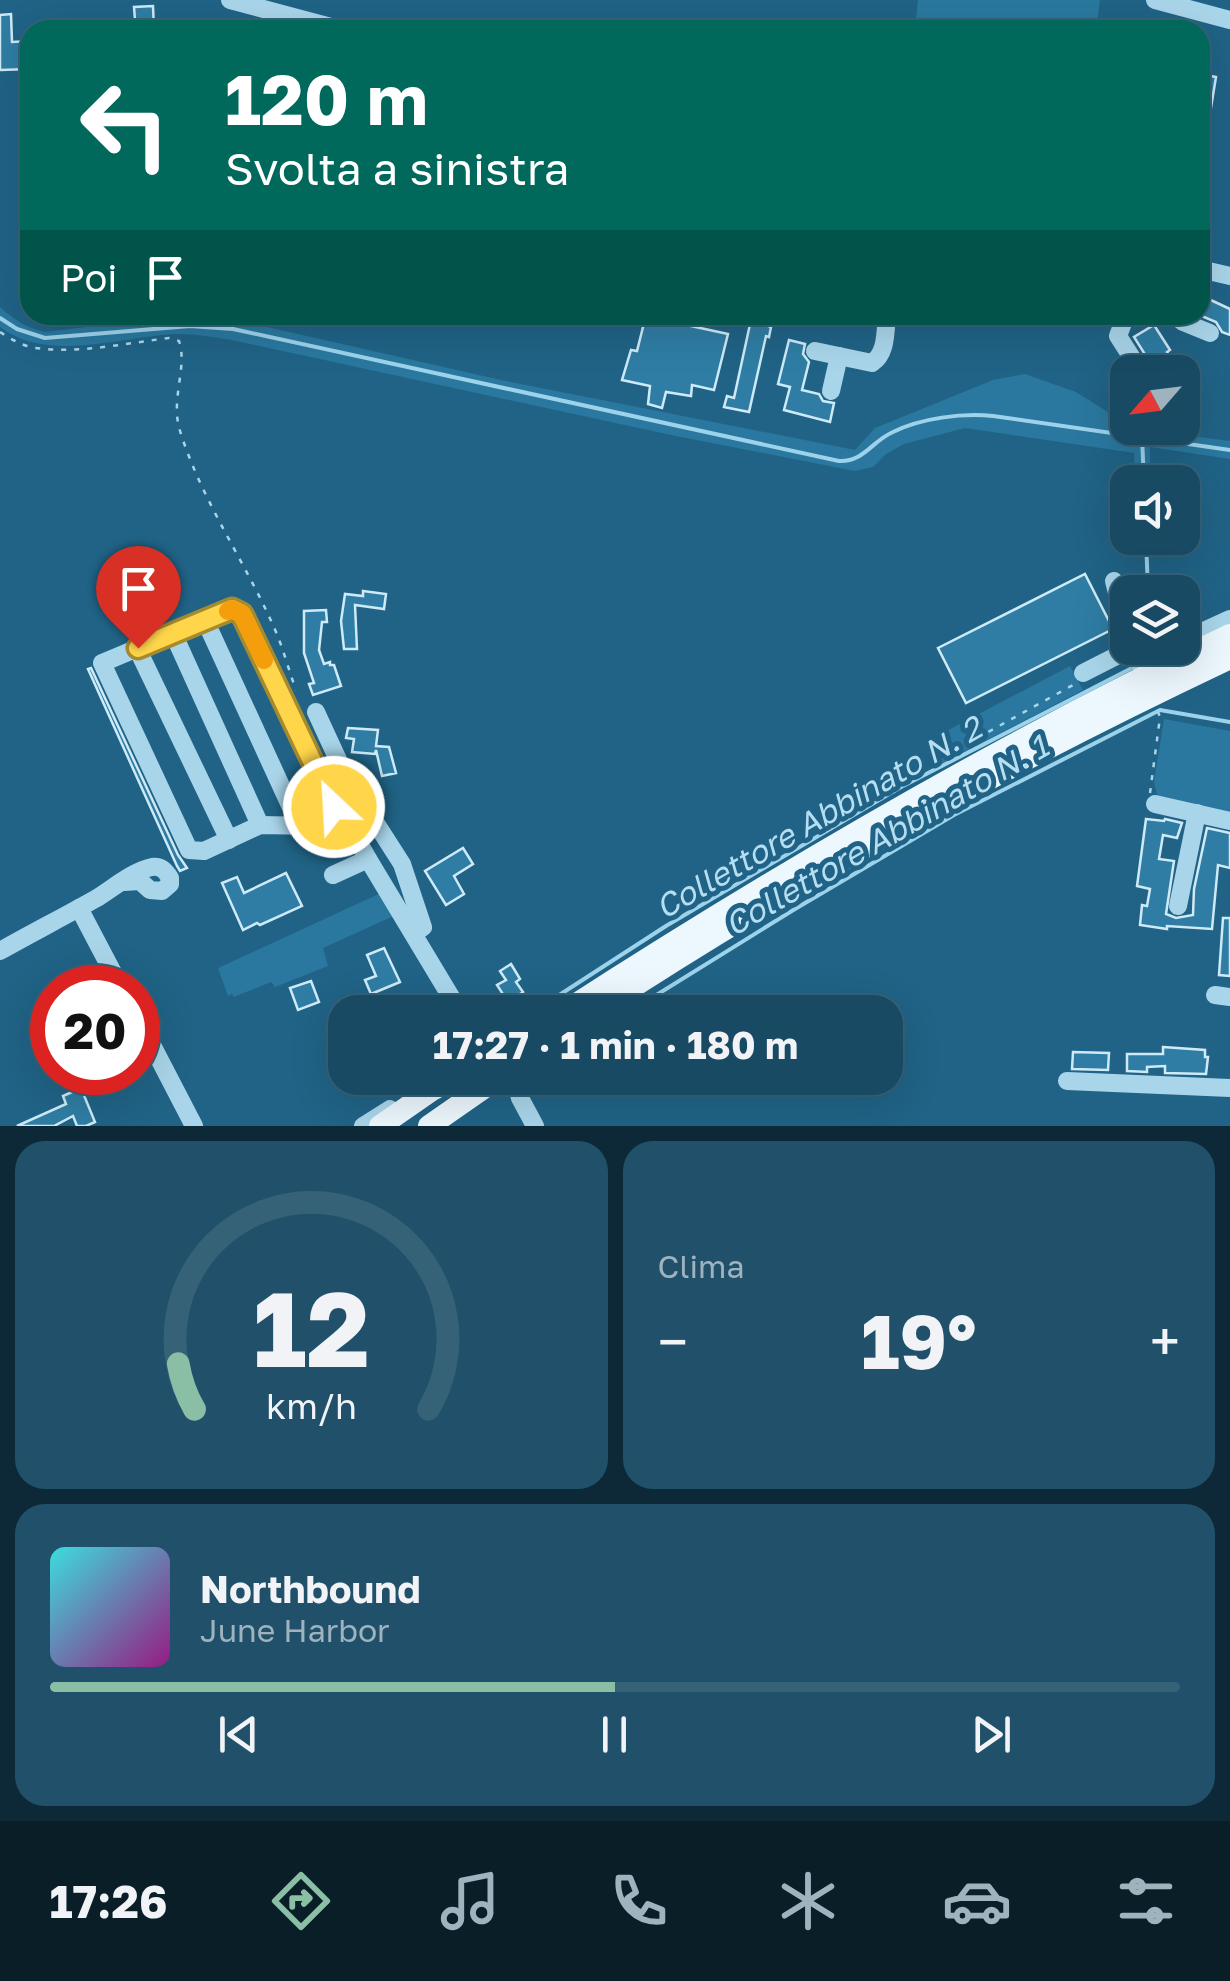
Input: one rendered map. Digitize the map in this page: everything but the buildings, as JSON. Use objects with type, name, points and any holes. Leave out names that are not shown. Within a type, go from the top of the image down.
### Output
[{"type":"main road","points":[[1200,646],[1230,636]]},
{"type":"main road","points":[[621,995],[934,807],[1230,658]]},
{"type":"main road","points":[[591,995],[833,845],[1146,677],[1160,665]]},
{"type":"main road","points":[[380,1126],[425,1095]]},
{"type":"main road","points":[[400,1126],[456,1095]]},
{"type":"main road","points":[[429,1126],[461,1095]]},
{"type":"main road","points":[[439,1126],[462,1095]]},
{"type":"street","points":[[230,0],[305,20]]},
{"type":"street","points":[[1156,0],[1230,20]]},
{"type":"street","points":[[815,351],[872,363],[882,352],[886,325]]},
{"type":"street","points":[[1122,325],[1118,336],[1130,355]]},
{"type":"street","points":[[1190,325],[1210,333]]},
{"type":"street","points":[[831,391],[839,356]]},
{"type":"street","points":[[340,815],[315,826],[260,825],[204,851],[189,850],[102,662],[232,609],[242,614],[334,807],[340,815],[416,932],[451,995]]},
{"type":"street","points":[[205,620],[299,826]]},
{"type":"street","points":[[1200,633],[1230,620]]},
{"type":"street","points":[[172,634],[260,825]]},
{"type":"street","points":[[138,648],[229,840]]},
{"type":"street","points":[[1084,673],[1110,659]]},
{"type":"street","points":[[1140,665],[1146,677]]},
{"type":"street","points":[[316,712],[345,775],[402,864],[423,928],[416,932]]},
{"type":"street","points":[[1154,804],[1230,820]]},
{"type":"street","points":[[1178,906],[1197,813]]},
{"type":"street","points":[[333,875],[368,859]]},
{"type":"street","points":[[0,950],[124,882]]},
{"type":"street","points":[[79,908],[110,965]]},
{"type":"street","points":[[416,932],[430,944],[461,995]]},
{"type":"street","points":[[160,1060],[194,1126]]},
{"type":"street","points":[[1067,1082],[1230,1088]]},
{"type":"street","points":[[363,1126],[410,1095]]},
{"type":"street","points":[[519,1095],[533,1122]]},
{"type":"path","points":[[0,332],[34,348],[106,346],[169,338],[179,341],[182,350],[175,406],[181,435],[217,520],[277,633],[300,702]]},
{"type":"path","points":[[943,757],[1079,682],[1084,673]]},
{"type":"path","points":[[1154,804],[1149,789],[1160,716]]},
{"type":"shaded area","points":[[918,0],[1100,0],[1097,20],[916,20]]},
{"type":"shaded area","points":[[0,307],[20,325],[45,332],[104,325],[259,325],[501,380],[855,450],[875,428],[993,380],[1025,374],[1076,392],[1110,413],[1110,445],[1200,445],[1200,437],[1230,441],[1230,459],[1150,447],[1150,465],[1134,465],[1134,453],[965,428],[904,444],[873,467],[855,471],[225,339],[177,334],[63,346],[19,338],[0,327]]},
{"type":"shaded area","points":[[1070,666],[1083,690],[942,763],[937,736]]},
{"type":"shaded area","points":[[1164,719],[1230,731],[1230,815],[1158,799],[1154,782]]},
{"type":"shaded area","points":[[383,892],[398,914],[323,948],[328,966],[275,987],[271,982],[228,996],[218,968]]},
{"type":"waterway","points":[[0,318],[17,329],[45,338],[190,326],[233,329],[839,461],[862,455],[904,427],[968,415],[1230,450]]},
{"type":"waterway","name":"Collettore Abbinato N. 2","points":[[1142,445],[1143,465]]},
{"type":"waterway","name":"Collettore Abbinato N. 2","points":[[1147,555],[1147,575]]},
{"type":"waterway","name":"Collettore Abbinato N. 2","points":[[559,995],[666,926],[901,787],[1130,669]]},
{"type":"waterway","name":"Collettore Abbinato N. 1","points":[[656,995],[954,815],[1160,710],[1230,722]]},
{"type":"slow traffic","points":[[228,611],[242,614],[264,660]]},
{"type":"route","points":[[138,648],[232,609],[242,614],[334,807]]}]
